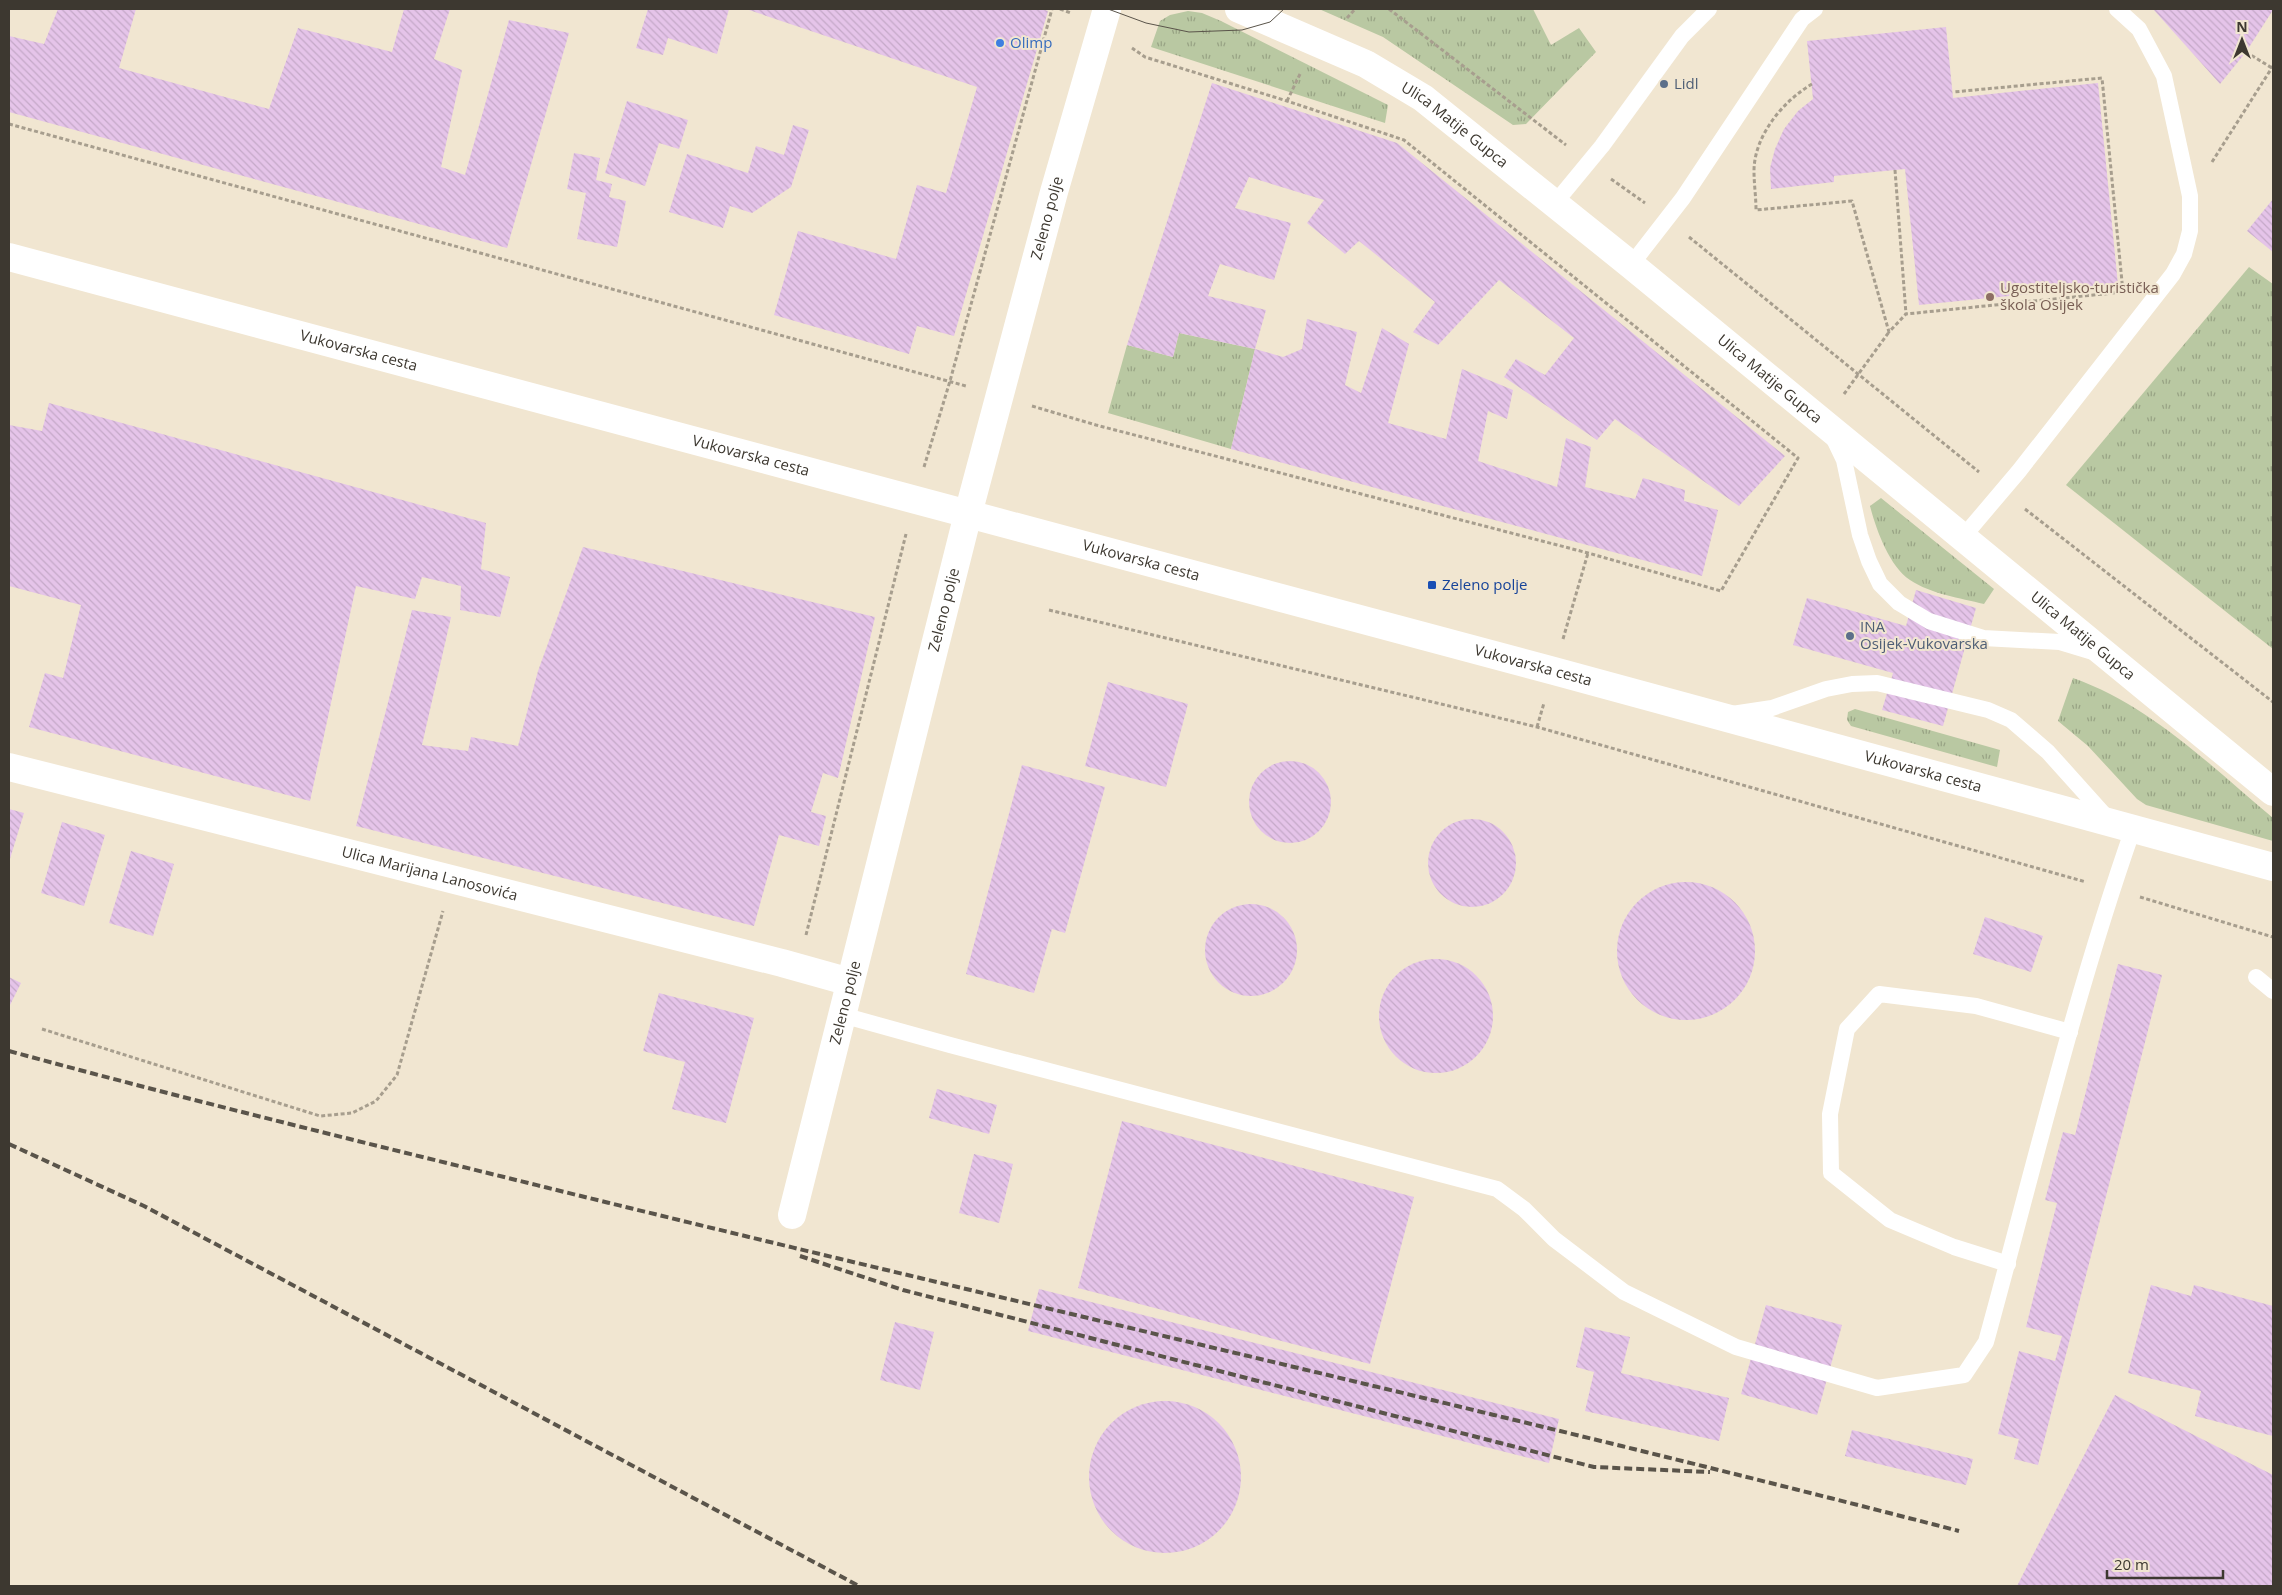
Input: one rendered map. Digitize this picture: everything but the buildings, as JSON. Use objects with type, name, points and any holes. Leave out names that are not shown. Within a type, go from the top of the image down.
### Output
[{"type":"main road","name":"Ulica Matije Gupca","points":[[1239,9],[1366,64],[1400,83],[1442,112],[2273,792]]},
{"type":"main road","name":"Zeleno polje","points":[[792,1215],[968,514],[1054,192],[1104,17]]},
{"type":"main road","name":"Vukovarska cesta","points":[[9,258],[968,514],[2273,867]]},
{"type":"main road","name":"Ulica Marijana Lanosovića","points":[[9,766],[850,982]]},
{"type":"lane","points":[[1682,36],[1692,9]]},
{"type":"lane","points":[[1555,203],[1682,36],[1709,9]]},
{"type":"lane","points":[[1631,265],[1667,219],[1771,68],[1802,19],[1815,9]]},
{"type":"lane","points":[[1963,537],[2173,274],[2184,254],[2190,231],[2190,196],[2164,76],[2139,29],[2117,9]]},
{"type":"lane","points":[[1829,428],[1844,460],[1860,535],[1869,561],[1880,584],[1899,603],[1929,621],[1975,636],[2004,640],[2060,642],[2108,658]]},
{"type":"lane","points":[[842,1014],[950,1045],[1497,1189],[1524,1209],[1554,1239],[1624,1292],[1736,1347],[1877,1388],[1964,1375],[1986,1342],[2070,1032],[2112,889],[2123,827],[2048,752],[2011,720],[1988,710],[1877,683],[1860,683],[1826,689],[1772,708],[1717,717]]},
{"type":"lane","points":[[2256,977],[2273,991]]},
{"type":"lane","points":[[2008,1264],[1954,1247],[1890,1220],[1831,1173],[1830,1114],[1848,1030],[1879,994],[1976,1006],[2070,1032]]},
{"type":"path","points":[[9,124],[902,368],[1096,425],[1568,548],[1720,591],[1798,458],[1404,140],[1144,57],[1104,17],[1060,9]]},
{"type":"path","points":[[1389,9],[1588,162],[1667,219],[2001,490],[2273,702]]},
{"type":"path","points":[[2190,196],[2273,67],[2246,52]]},
{"type":"path","points":[[1812,84],[1796,93],[1779,110],[1762,137],[1754,170],[1756,210],[1852,201],[1889,332],[1906,314],[2123,292],[2102,78],[1953,92]]},
{"type":"path","points":[[1895,170],[1906,314]]},
{"type":"path","points":[[1050,610],[1537,727],[2112,889],[2273,937]]},
{"type":"path","points":[[42,1030],[320,1116],[352,1113],[376,1101],[397,1075],[452,879]]},
{"type":"green space","points":[[1319,9],[1533,9],[1551,45],[1579,28],[1596,52],[1526,124],[1513,125],[1383,37]]},
{"type":"green space","points":[[1188,11],[1202,13],[1221,21],[1388,105],[1385,123],[1151,47],[1160,21],[1170,15]]},
{"type":"green space","points":[[2249,267],[2273,284],[2273,649],[2066,485]]},
{"type":"green space","points":[[1179,333],[1255,349],[1231,449],[1108,413],[1127,345],[1173,357]]},
{"type":"green space","points":[[1881,498],[1994,589],[1984,604],[1927,589],[1902,574],[1884,546],[1870,506]]},
{"type":"green space","points":[[2073,678],[2128,704],[2154,720],[2203,758],[2273,818],[2273,841],[2146,805],[2137,799],[2088,746],[2058,721]]},
{"type":"green space","points":[[1855,709],[2000,750],[1997,767],[1851,726],[1847,720],[1848,712]]},
{"type":"tram line","points":[[1108,9],[1146,23],[1189,32],[1242,30],[1270,22],[1284,9]]},
{"type":"railway","points":[[9,1051],[445,1163],[1597,1440],[1959,1531]]},
{"type":"railway","points":[[9,1144],[144,1206],[859,1586]]},
{"type":"railway","points":[[800,1256],[903,1290],[1594,1467],[1710,1472]]},
{"type":"place","name":"Olimp","points":[[1000,43]]},
{"type":"place","name":"Lidl","points":[[1664,84]]},
{"type":"place","name":"Ugostiteljsko-turistička škola Osijek","points":[[1990,297]]},
{"type":"place","name":"Zeleno polje","points":[[1432,585]]},
{"type":"place","name":"INA Osijek-Vukovarska","points":[[1850,636]]}]
